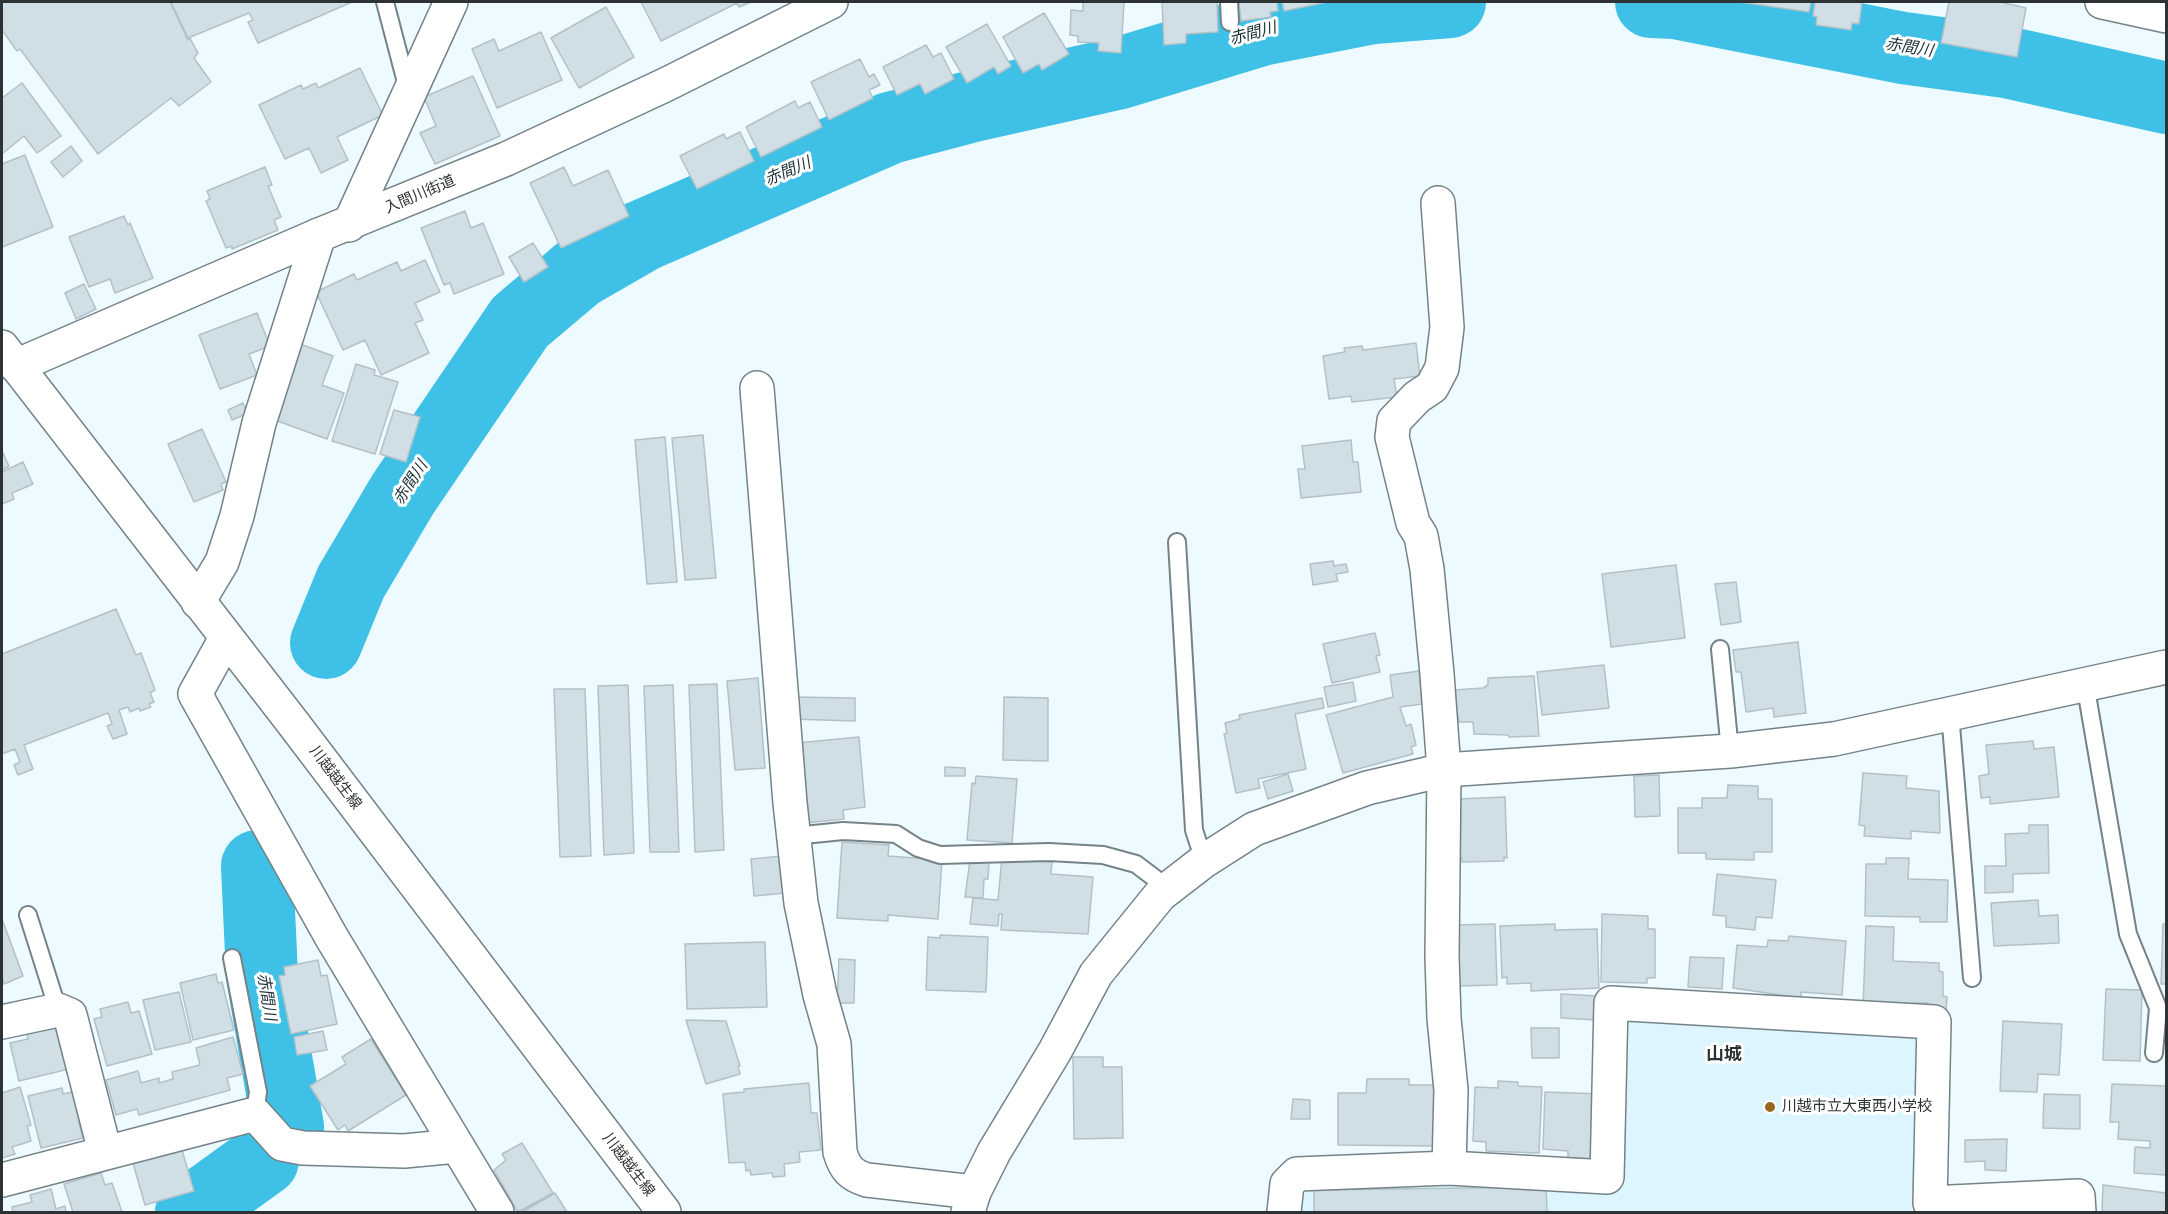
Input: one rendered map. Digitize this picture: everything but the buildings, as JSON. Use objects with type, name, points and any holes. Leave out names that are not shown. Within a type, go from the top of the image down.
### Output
[{"type":"street","points":[[198,602],[222,562],[237,516],[259,423],[334,230],[409,91],[451,2]]},
{"type":"street","name":"入間川街道","points":[[6,362],[506,159],[665,85],[831,2]]},
{"type":"street","points":[[2102,2],[2157,11]]},
{"type":"street","points":[[1438,202],[1447,327],[1442,368],[1432,387],[1417,397],[1394,421],[1392,437],[1413,523],[1421,536],[1427,569],[1444,770],[1442,957],[1444,1018],[1451,1090],[1449,1168]]},
{"type":"street","name":"川越越生線","points":[[6,362],[226,638],[664,1212]]},
{"type":"street","points":[[757,388],[801,903],[820,995],[834,1044],[840,1152],[844,1166],[853,1175],[971,1202],[994,1152],[1055,1051],[1096,974],[1126,933],[1169,889],[1204,861],[1254,829],[1366,788],[1444,770],[1730,751],[1834,740],[2166,667]]},
{"type":"street","points":[[226,638],[195,694],[332,939],[497,1212]]},
{"type":"street","points":[[1284,1212],[1287,1184],[1297,1174],[1449,1168],[1607,1177],[1611,1003],[1934,1022],[1930,1203],[2078,1196],[2079,1212]]},
{"type":"street","points":[[2,1022],[58,1010],[69,1015],[105,1152]]},
{"type":"street","points":[[2,1180],[255,1114],[282,1144],[303,1148],[404,1151],[457,1146]]},
{"type":"lane","points":[[386,2],[409,91]]},
{"type":"lane","points":[[1229,2],[1230,22]]},
{"type":"lane","points":[[1177,543],[1194,830],[1204,861]]},
{"type":"lane","points":[[1720,649],[1730,751]]},
{"type":"lane","points":[[2085,683],[2128,934],[2158,1008],[2154,1053]]},
{"type":"lane","points":[[1950,713],[1972,978]]},
{"type":"lane","points":[[794,836],[843,831],[896,834],[918,849],[940,855],[1049,852],[1103,855],[1136,864],[1169,889]]},
{"type":"lane","points":[[28,915],[58,1010]]},
{"type":"lane","points":[[232,958],[258,1092],[255,1114]]},
{"type":"shaded area","name":"川越市立大東西小学校","points":[[1633,1015],[1924,1033],[1921,1212],[1293,1212],[1294,1200],[1307,1187],[1471,1181],[1613,1192],[1622,1029]]},
{"type":"waterway","name":"赤間川","points":[[326,643],[351,582],[403,494],[520,322],[578,273],[642,236],[890,128],[977,105],[1120,73],[1261,30],[1373,8],[1450,2]]},
{"type":"waterway","name":"赤間川","points":[[1651,2],[1675,3],[1903,48],[2006,62],[2166,98]]},
{"type":"waterway","name":"赤間川","points":[[257,866],[262,976],[288,1127]]},
{"type":"waterway","name":"赤間川","points":[[191,1212],[263,1160]]},
{"type":"place","name":"川越市立大東西小学校","points":[[1770,1107]]},
{"type":"district","name":"山城","points":[[1724,1055]]}]
